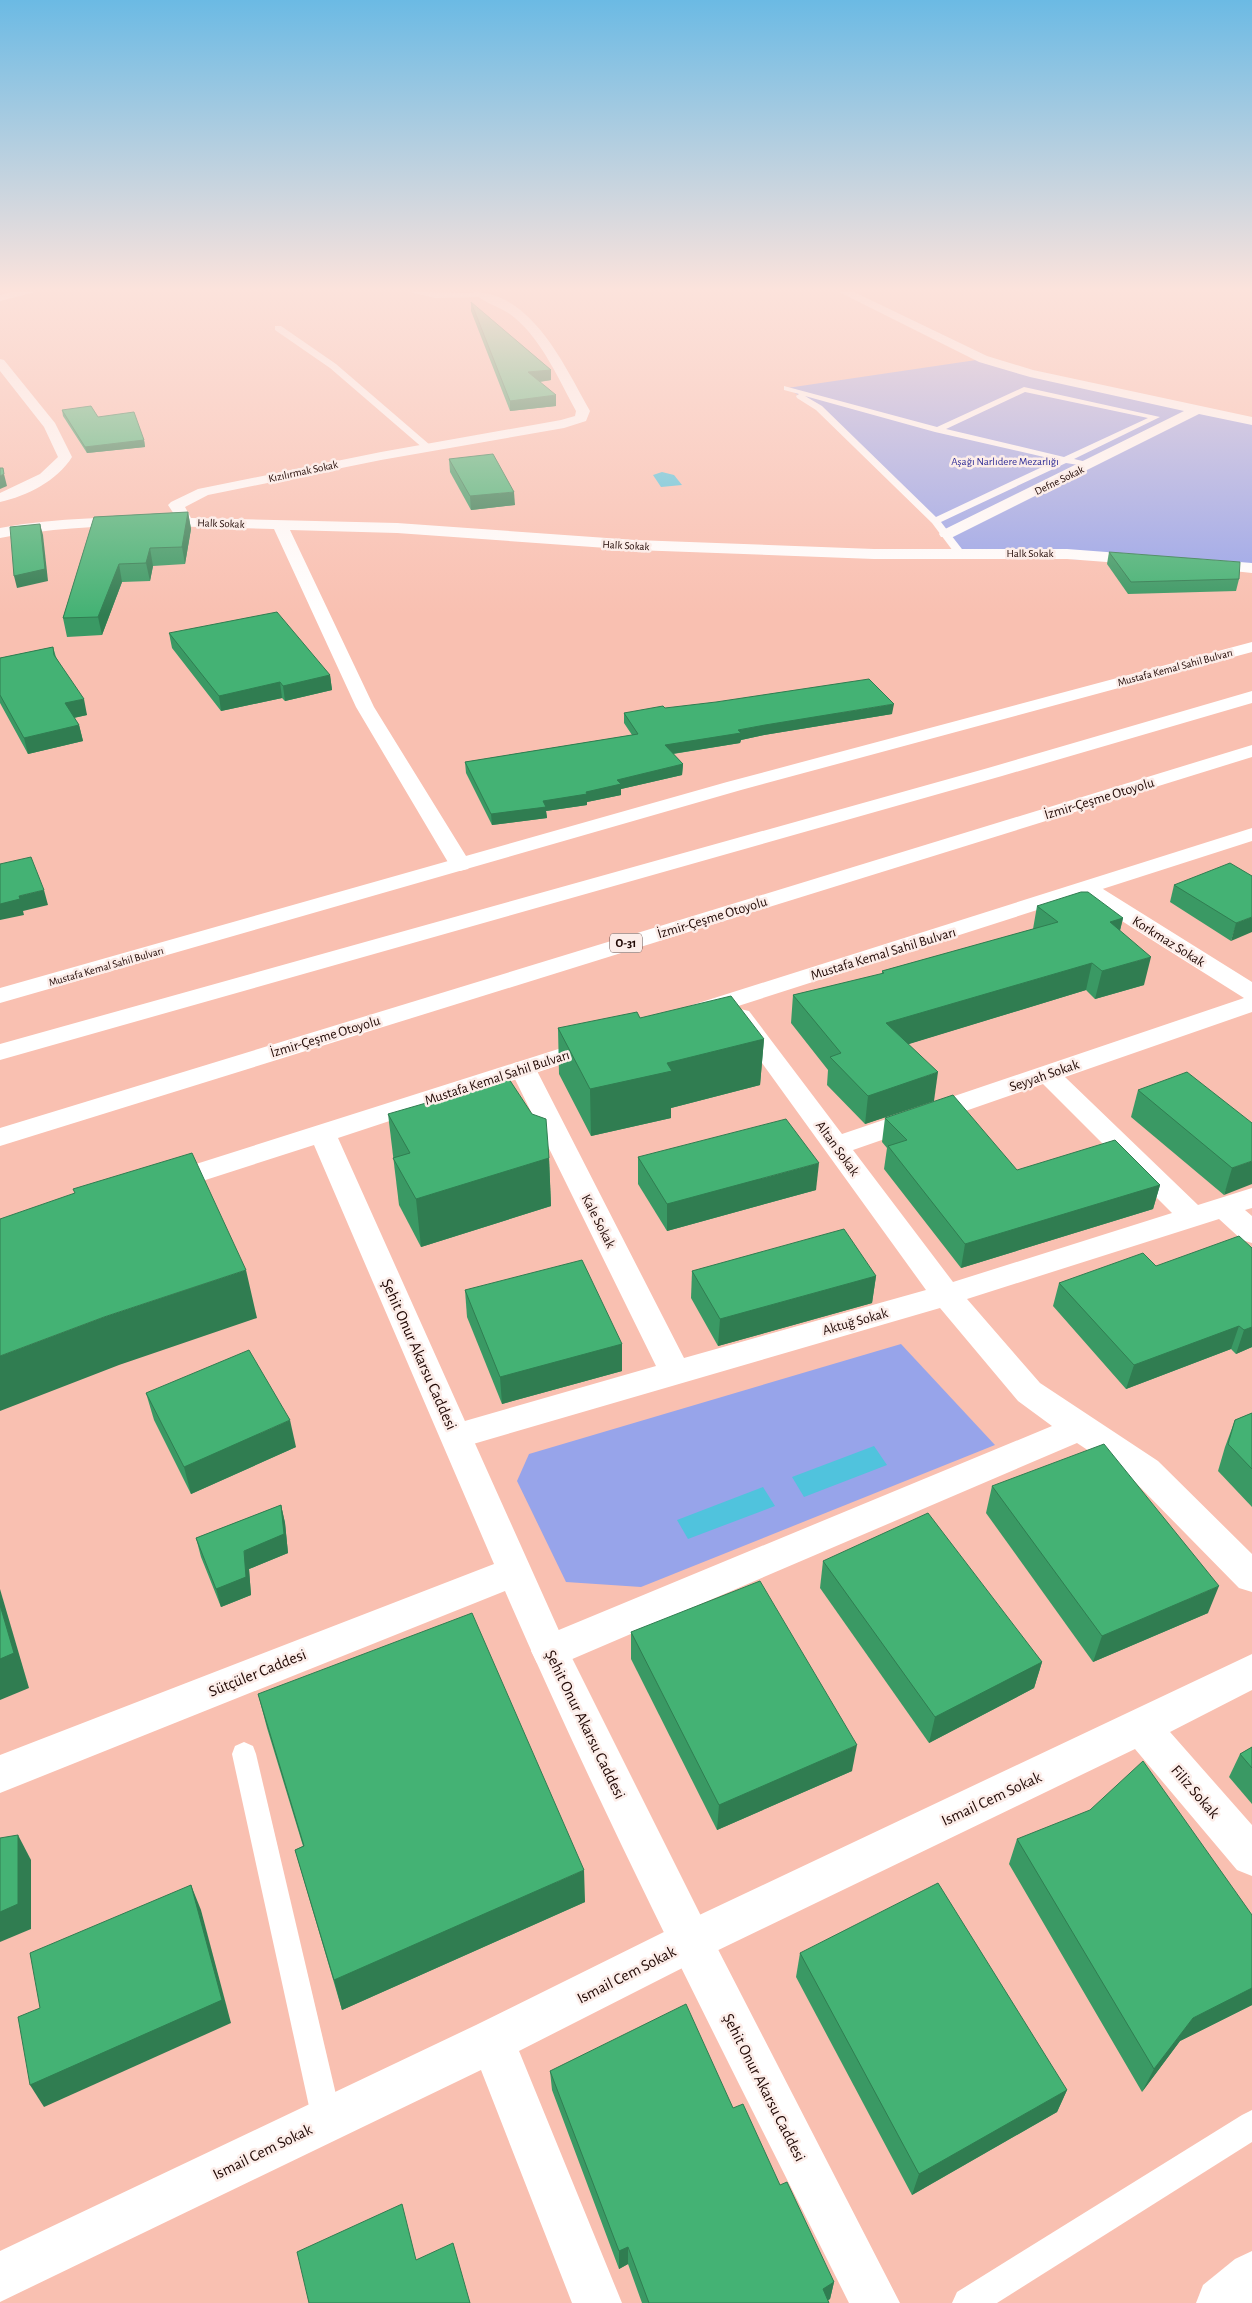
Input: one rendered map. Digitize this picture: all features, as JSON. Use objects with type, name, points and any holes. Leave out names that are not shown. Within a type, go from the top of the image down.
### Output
[{"type":"main road","points":[[0,498],[32,483],[61,466],[65,457],[50,426],[29,399]]},
{"type":"main road","name":"Kızılırmak Sokak","points":[[186,522],[176,505],[203,492],[427,447],[564,424],[580,418],[583,411],[576,399]]},
{"type":"main road","points":[[1149,399],[1252,421]]},
{"type":"main road","name":"Defne Sokak","points":[[947,534],[1196,410]]},
{"type":"main road","points":[[0,506],[18,509]]},
{"type":"main road","points":[[36,512],[88,522]]},
{"type":"main road","name":"Halk Sokak","points":[[0,533],[36,526],[88,522],[186,522],[397,528],[635,545],[874,554],[1066,554],[1166,561]]},
{"type":"main road","points":[[280,525],[366,707],[460,864]]},
{"type":"main road","points":[[1186,563],[1252,568]]},
{"type":"main road","name":"Mustafa Kemal Sahil Bulvarı","points":[[0,996],[734,786],[1252,646]]},
{"type":"main road","points":[[0,1052],[995,772],[1252,697]]},
{"type":"main road","name":"İzmir-Çeşme Otoyolu","points":[[0,1137],[1252,751]]},
{"type":"main road","name":"Mustafa Kemal Sahil Bulvarı","points":[[673,1020],[1086,889],[1252,834]]},
{"type":"main road","name":"Korkmaz Sokak","points":[[1086,889],[1252,993]]},
{"type":"main road","name":"Altan Sokak","points":[[729,1001],[946,1295],[1029,1392],[1146,1471],[1252,1577]]},
{"type":"main road","name":"Seyyah Sokak","points":[[836,1146],[1252,1004]]},
{"type":"main road","name":"Mustafa Kemal Sahil Bulvarı","points":[[142,1192],[617,1038]]},
{"type":"main road","name":"Kale Sokak","points":[[523,1069],[675,1372]]},
{"type":"main road","points":[[1047,1074],[1193,1217]]},
{"type":"main road","name":"Şehit Onur Akarsu Caddesi","points":[[322,1133],[550,1651],[691,1941],[875,2303]]},
{"type":"main road","name":"Aktuğ Sokak","points":[[456,1436],[946,1295],[1252,1198]]},
{"type":"main road","points":[[1223,1206],[1252,1233]]},
{"type":"main road","points":[[550,1651],[1080,1428]]},
{"type":"main road","name":"Sütçüler Caddesi","points":[[0,1774],[515,1571]]},
{"type":"main road","name":"Ismail Cem Sokak","points":[[0,2277],[492,2041],[691,1941],[1141,1727],[1252,1671]]},
{"type":"main road","name":"Filiz Sokak","points":[[1141,1727],[1252,1856]]},
{"type":"main road","points":[[492,2041],[597,2303]]},
{"type":"main road","points":[[1221,2303],[1252,2276]]},
{"type":"lane","points":[[372,399],[427,447]]},
{"type":"lane","points":[[805,399],[819,408],[935,521],[960,553]]},
{"type":"lane","points":[[828,399],[938,430],[1088,465]]},
{"type":"lane","points":[[938,430],[1002,399]]},
{"type":"lane","points":[[935,521],[1156,417],[1073,399]]},
{"type":"lane","points":[[244,1754],[327,2120]]},
{"type":"lane","points":[[968,2303],[1252,2125]]},
{"type":"green space","name":"Aşağı Narlıdere Mezarlığı","points":[[805,399],[1159,399],[1252,421],[1252,569],[960,553],[947,534],[819,408]]},
{"type":"green space","points":[[901,1344],[995,1445],[641,1587],[566,1582],[517,1481],[529,1454]]},
{"type":"shaded area","points":[[662,472],[674,475],[682,485],[661,487],[653,475]]},
{"type":"shaded area","points":[[874,1446],[887,1465],[804,1497],[792,1477]]},
{"type":"shaded area","points":[[763,1487],[775,1506],[688,1539],[677,1520]]},
{"type":"building","points":[[91,406],[98,417],[134,412],[144,440],[85,447],[62,410]]},
{"type":"building","points":[[493,454],[514,492],[470,496],[449,459]]},
{"type":"building","points":[[0,468],[3,468],[4,474],[0,476]]},
{"type":"building","points":[[188,512],[182,547],[150,548],[146,563],[119,564],[98,617],[63,618],[94,517]]},
{"type":"building","points":[[40,524],[45,569],[14,576],[10,527]]},
{"type":"building","points":[[1109,552],[1240,562],[1239,579],[1131,582]]},
{"type":"building","points":[[277,612],[330,675],[283,686],[280,682],[219,696],[169,633]]},
{"type":"building","points":[[53,647],[54,655],[84,699],[65,703],[79,725],[24,738],[0,695],[0,658]]},
{"type":"building","points":[[869,679],[894,704],[765,725],[738,730],[741,733],[665,745],[683,764],[617,780],[621,784],[586,792],[587,794],[543,801],[546,807],[491,814],[465,762],[638,734],[624,713],[663,706],[665,708],[716,702]]},
{"type":"building","points":[[31,857],[44,890],[19,896],[20,899],[0,904],[0,864]]},
{"type":"building","points":[[1230,863],[1252,876],[1252,917],[1236,923],[1174,885]]},
{"type":"building","points":[[1081,892],[1088,892],[1123,918],[1110,922],[1151,957],[1102,971],[1092,963],[886,1023],[938,1072],[868,1096],[830,1057],[841,1053],[793,995],[884,973],[882,971],[1058,922],[1037,906]]},
{"type":"building","points":[[731,996],[764,1039],[667,1063],[672,1071],[590,1089],[558,1028],[637,1012],[640,1018]]},
{"type":"building","points":[[1187,1072],[1252,1123],[1252,1161],[1232,1168],[1138,1090]]},
{"type":"building","points":[[509,1079],[532,1114],[546,1119],[549,1158],[416,1199],[393,1158],[410,1153],[388,1114]]},
{"type":"building","points":[[953,1095],[1017,1170],[1115,1140],[1160,1185],[965,1244],[888,1146],[907,1140],[885,1118]]},
{"type":"building","points":[[786,1119],[819,1163],[667,1204],[638,1157]]},
{"type":"building","points":[[192,1153],[246,1270],[104,1317],[0,1356],[0,1219],[75,1193],[73,1189]]},
{"type":"building","points":[[844,1229],[876,1276],[720,1319],[692,1271]]},
{"type":"building","points":[[1239,1236],[1252,1248],[1252,1327],[1244,1330],[1239,1326],[1134,1365],[1059,1283],[1143,1253],[1156,1266]]},
{"type":"building","points":[[582,1260],[622,1344],[500,1377],[465,1290]]},
{"type":"building","points":[[249,1350],[290,1420],[184,1467],[146,1393]]},
{"type":"building","points":[[1252,1413],[1252,1469],[1228,1444],[1235,1420]]},
{"type":"building","points":[[1104,1444],[1219,1586],[1102,1636],[992,1486]]},
{"type":"building","points":[[281,1505],[284,1534],[244,1551],[246,1577],[216,1589],[196,1538]]},
{"type":"building","points":[[928,1513],[1042,1662],[935,1717],[823,1561]]},
{"type":"building","points":[[760,1581],[857,1745],[719,1805],[631,1632]]},
{"type":"building","points":[[0,1605],[14,1653],[0,1659]]},
{"type":"building","points":[[472,1613],[584,1870],[334,1980],[295,1850],[304,1846],[258,1694]]},
{"type":"building","points":[[1252,1747],[1252,1768],[1240,1754]]},
{"type":"building","points":[[1143,1761],[1252,1915],[1252,1988],[1193,2018],[1154,2069],[1017,1839],[1090,1810]]},
{"type":"building","points":[[18,1835],[18,1904],[0,1912],[0,1838]]},
{"type":"building","points":[[938,1883],[1067,2090],[919,2174],[800,1953]]},
{"type":"building","points":[[191,1885],[222,2000],[30,2085],[18,2017],[40,2008],[30,1953]]},
{"type":"building","points":[[686,2004],[733,2108],[743,2104],[780,2185],[787,2182],[834,2282],[823,2289],[829,2303],[649,2303],[628,2247],[619,2251],[550,2071]]},
{"type":"building","points":[[402,2204],[416,2260],[453,2243],[470,2303],[309,2303],[297,2252]]}]
